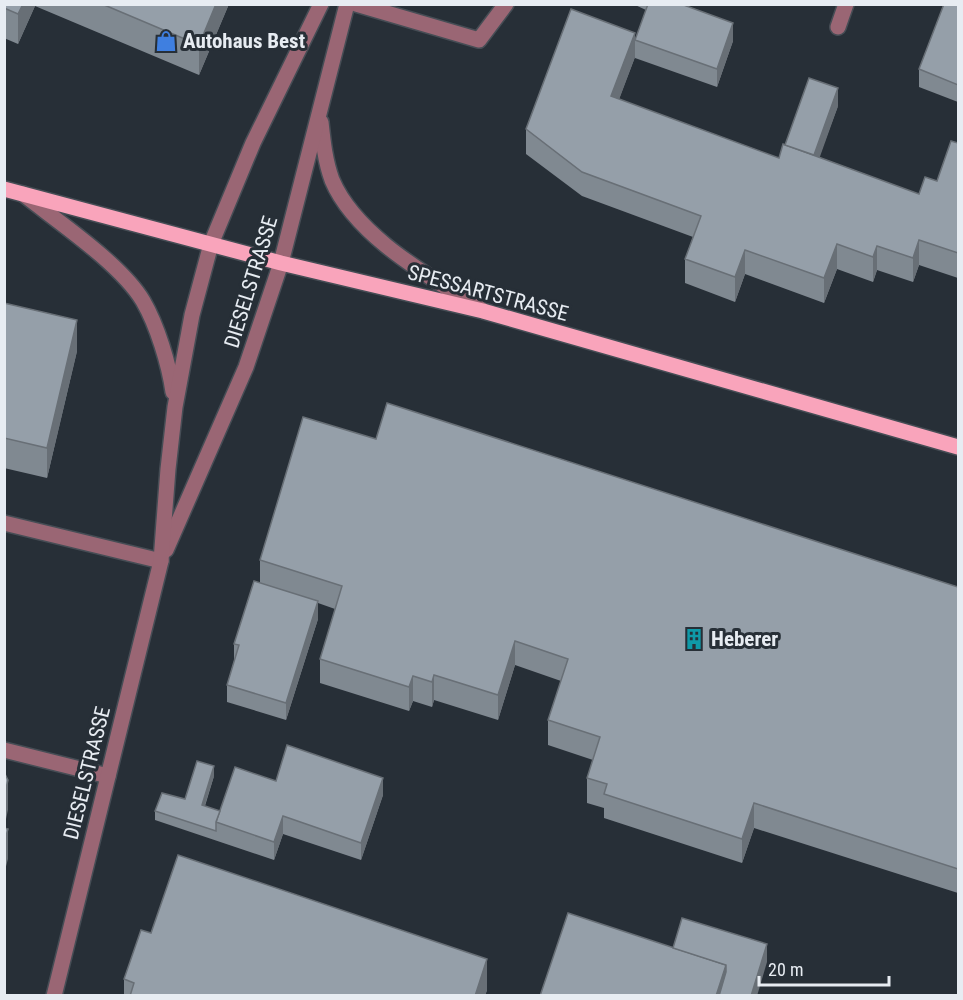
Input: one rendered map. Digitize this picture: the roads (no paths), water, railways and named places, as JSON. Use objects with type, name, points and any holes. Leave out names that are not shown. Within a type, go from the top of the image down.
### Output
[{"type":"main road","name":"SPESSARTSTRASSE","points":[[4,189],[281,262],[483,311],[958,447]]},
{"type":"street","name":"DIESELSTRASSE","points":[[54,996],[161,561],[175,407],[192,315],[211,244],[253,143],[321,4]]},
{"type":"street","name":"DIESELSTRASSE","points":[[161,561],[246,367],[281,262],[347,4]]},
{"type":"street","points":[[356,4],[479,40],[506,4]]},
{"type":"street","points":[[838,27],[846,4]]},
{"type":"street","points":[[320,110],[323,143],[333,181],[359,219],[396,253],[483,311]]},
{"type":"street","points":[[23,194],[112,265],[143,300],[170,371],[175,407]]},
{"type":"street","points":[[4,523],[161,561]]},
{"type":"street","points":[[4,750],[108,776]]},
{"type":"place","name":"Autohaus Best","points":[[166,41]]},
{"type":"place","name":"Heberer","points":[[694,639]]}]
